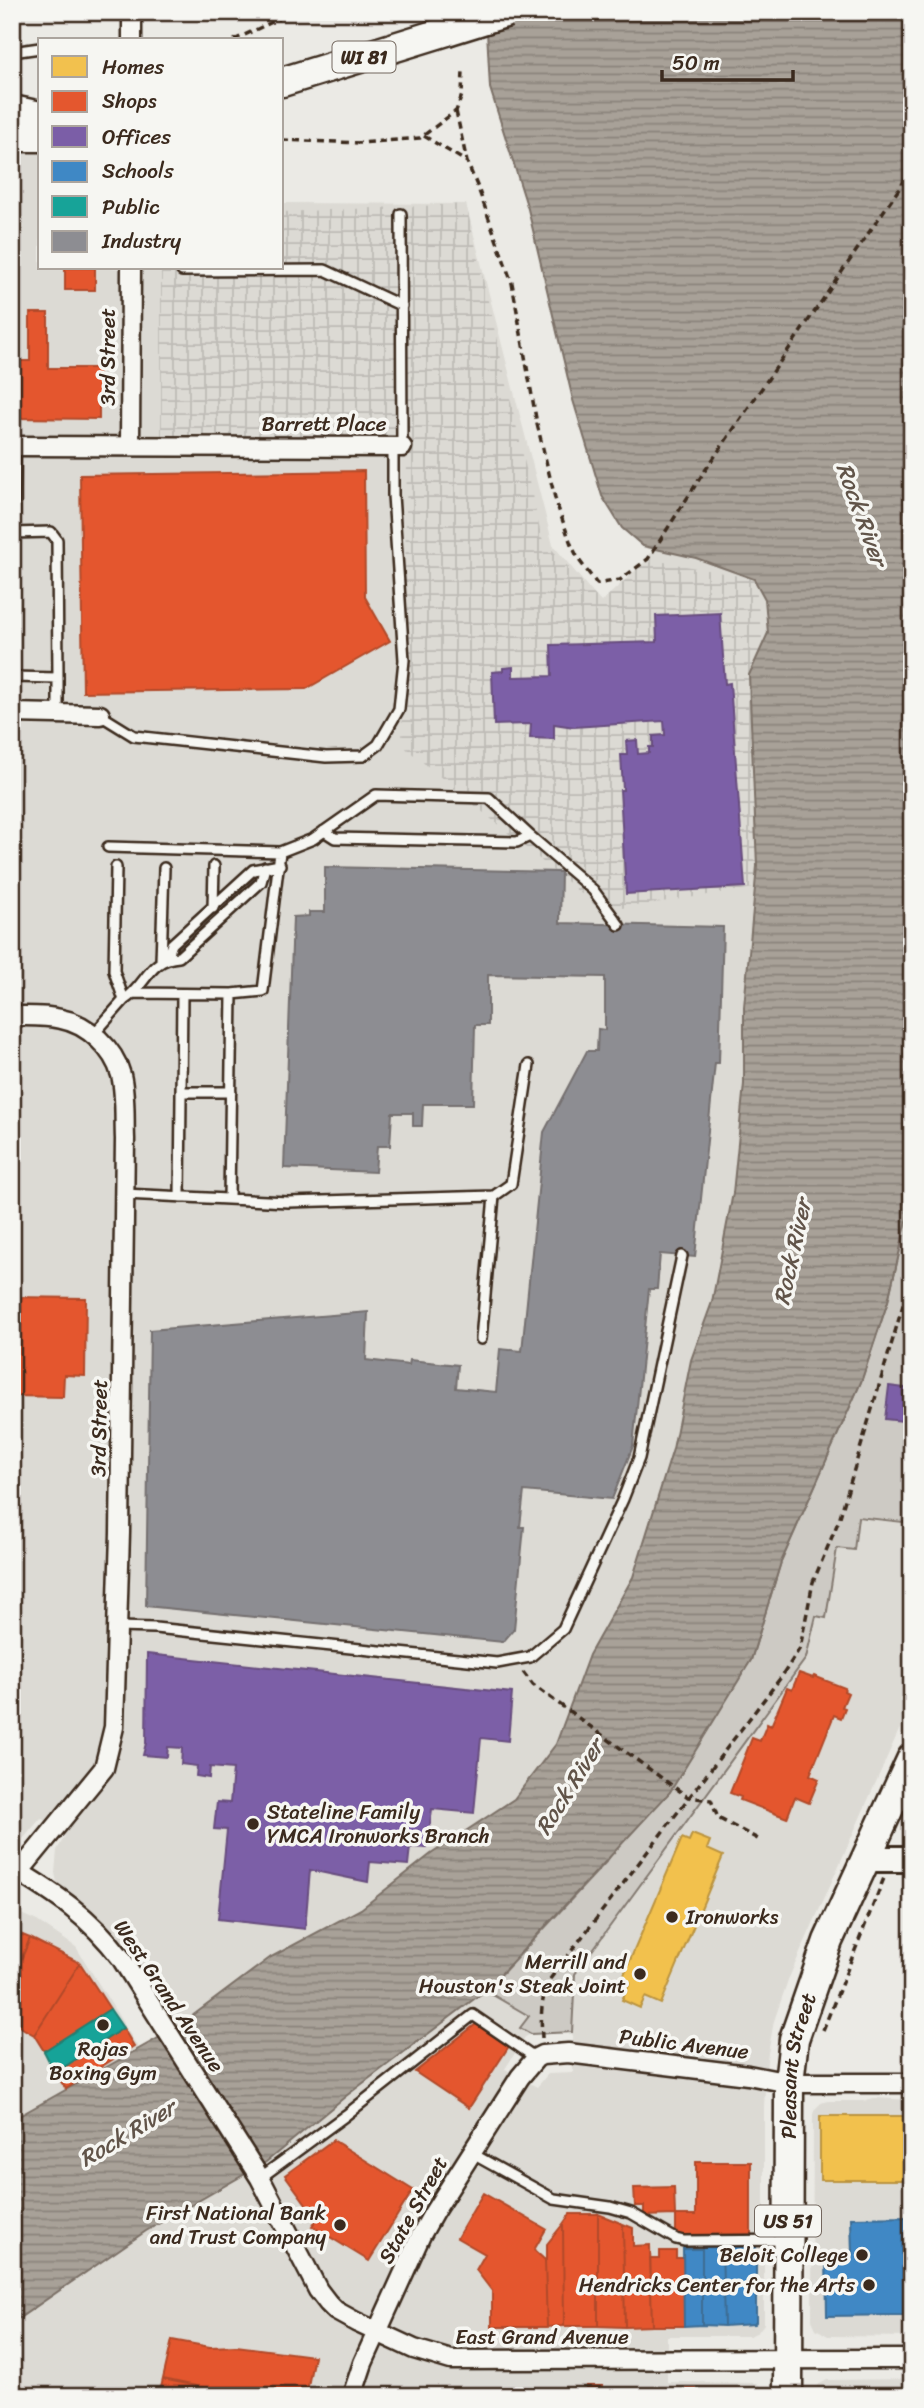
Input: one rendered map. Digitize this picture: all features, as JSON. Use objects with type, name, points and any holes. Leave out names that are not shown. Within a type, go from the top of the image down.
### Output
[{"type":"main road","name":"WI 81","points":[[284,81],[508,12]]},
{"type":"main road","points":[[12,110],[38,116]]},
{"type":"main road","points":[[12,117],[38,116]]},
{"type":"main road","points":[[12,137],[38,136]]},
{"type":"main road","name":"Pleasant Street","points":[[788,2396],[789,2083],[794,2039],[828,1941],[889,1859],[912,1758]]},
{"type":"street","points":[[132,12],[132,38]]},
{"type":"street","name":"3rd Street","points":[[130,446],[131,270]]},
{"type":"street","name":"Barrett Place","points":[[14,446],[397,447]]},
{"type":"street","points":[[12,713],[100,715]]},
{"type":"street","points":[[12,1016],[61,1019],[84,1028],[93,1035]]},
{"type":"street","name":"3rd Street","points":[[16,1870],[87,1792],[104,1768],[114,1727],[125,1139],[122,1077],[115,1059],[93,1035]]},
{"type":"street","name":"West Grand Avenue","points":[[16,1870],[76,1909],[104,1936],[155,2010],[260,2178]]},
{"type":"street","name":"Public Avenue","points":[[539,2056],[581,2054],[748,2075],[789,2083],[912,2083]]},
{"type":"street","name":"State Street","points":[[352,2396],[377,2332],[421,2235],[520,2077],[539,2056]]},
{"type":"street","name":"East Grand Avenue","points":[[260,2178],[318,2290],[336,2311],[414,2349],[451,2360],[912,2359]]},
{"type":"lane","points":[[12,52],[38,48]]},
{"type":"lane","name":"Barrett Place","points":[[397,447],[402,306],[401,214]]},
{"type":"lane","points":[[182,271],[325,270],[402,306]]},
{"type":"lane","points":[[14,446],[13,533],[51,532],[57,540],[58,714]]},
{"type":"lane","points":[[100,715],[134,736],[326,757],[363,756],[378,745],[399,709],[404,660],[393,495],[397,447]]},
{"type":"lane","points":[[12,677],[58,678]]},
{"type":"lane","points":[[108,847],[281,852],[313,839],[376,795],[489,798],[593,890],[619,925]]},
{"type":"lane","points":[[324,831],[335,838],[517,842],[530,836]]},
{"type":"lane","points":[[134,993],[232,994],[263,991],[281,852]]},
{"type":"lane","points":[[93,1035],[164,959],[172,944],[253,870],[280,865]]},
{"type":"lane","points":[[213,908],[214,866]]},
{"type":"lane","points":[[116,867],[114,971],[124,1000]]},
{"type":"lane","points":[[164,959],[179,957],[261,882],[265,867]]},
{"type":"lane","points":[[164,868],[164,959]]},
{"type":"lane","points":[[190,929],[199,937]]},
{"type":"lane","points":[[180,1197],[182,994]]},
{"type":"lane","points":[[229,1199],[232,994]]},
{"type":"lane","points":[[124,1194],[288,1202],[494,1196],[511,1184],[529,1065]]},
{"type":"lane","points":[[181,1092],[231,1092]]},
{"type":"lane","points":[[481,1339],[494,1196]]},
{"type":"lane","points":[[117,1626],[497,1663],[530,1657],[563,1629],[639,1458],[681,1255]]},
{"type":"lane","points":[[260,2178],[346,2115],[473,2015],[539,2056]]},
{"type":"lane","points":[[471,2153],[554,2199],[610,2207],[631,2213],[676,2239],[788,2240]]},
{"type":"path","points":[[238,38],[293,12]]},
{"type":"path","points":[[284,141],[360,143],[403,141],[424,135],[456,111],[462,95],[463,70]]},
{"type":"path","points":[[456,111],[467,162],[512,284],[537,424],[556,502],[579,560],[597,584],[620,580],[648,559],[912,170]]},
{"type":"path","points":[[424,135],[467,162]]},
{"type":"path","points":[[539,2056],[542,2005],[550,1979],[782,1676],[800,1648],[813,1582],[839,1520],[912,1275]]},
{"type":"path","points":[[533,1685],[688,1797],[711,1800],[718,1818],[758,1839]]},
{"type":"path","points":[[823,2029],[889,1859]]},
{"type":"shaded area","points":[[38,153],[38,270],[284,270],[284,203],[466,204],[553,545],[601,603],[627,591],[654,548],[696,558],[755,579],[765,599],[768,633],[757,655],[757,866],[744,1007],[744,1084],[733,1193],[712,1302],[691,1360],[673,1449],[633,1577],[589,1655],[556,1744],[514,1799],[431,1854],[361,1909],[271,1957],[176,2028],[106,1926],[57,1882],[57,1850],[65,1836],[41,1818],[17,1846],[12,1847],[12,155]]},
{"type":"shaded area","points":[[466,204],[542,539],[601,602],[648,559],[755,579],[765,664],[761,887],[602,911],[402,745],[407,458],[161,447],[161,270],[284,270],[284,212]]},
{"type":"shaded area","points":[[912,1198],[912,1523],[858,1517],[854,1550],[837,1548],[826,1618],[816,1616],[806,1658],[575,1974],[572,2032],[531,2034],[520,2028],[529,2016],[486,1991],[606,1862],[751,1660],[781,1562],[861,1382],[888,1301]]},
{"type":"shaded area","points":[[858,1517],[912,1523],[912,1701],[788,1980],[774,2021],[767,2059],[764,2106],[764,2324],[758,2332],[750,2336],[667,2336],[667,2382],[756,2383],[763,2388],[765,2396],[12,2396],[12,2323],[146,2231],[266,2162],[346,2096],[486,1990],[529,2016],[521,2028],[531,2034],[525,2037],[505,2069],[537,2087],[548,2074],[573,2073],[575,1974],[806,1658],[816,1615],[826,1618],[837,1548]]},
{"type":"shaded area","points":[[12,1910],[37,1921],[76,1947],[139,2049],[12,2119]]},
{"type":"shaded area","name":"Beloit College","points":[[874,2098],[912,2100],[912,2337],[828,2336],[816,2329],[812,2320],[813,2114],[821,2103],[828,2101],[863,2101]]},
{"type":"shaded area","points":[[912,2379],[912,2396],[814,2396],[818,2385],[827,2380]]},
{"type":"water","name":"Rock River","points":[[486,12],[912,12],[912,1198],[888,1301],[861,1382],[781,1562],[751,1660],[670,1792],[486,1990],[346,2096],[266,2162],[146,2231],[12,2323],[12,2120],[176,2028],[271,1957],[361,1909],[431,1854],[514,1799],[556,1744],[589,1655],[633,1577],[673,1449],[691,1360],[712,1302],[733,1193],[744,1084],[744,1007],[757,866],[749,675],[768,633],[765,599],[754,579],[696,558],[643,546],[622,528],[602,496],[573,400],[528,209],[490,88]]},
{"type":"building: Homes","name":"Ironworks","points":[[692,1834],[710,1841],[707,1849],[723,1856],[661,2004],[645,1997],[640,2008],[622,2000],[630,1982],[622,1979],[682,1838],[689,1841]]},
{"type":"building: Homes","points":[[820,2116],[912,2116],[912,2180],[820,2180]]},
{"type":"building: Shops","points":[[65,270],[95,270],[95,290],[65,290]]},
{"type":"building: Shops","points":[[30,313],[48,313],[48,368],[99,368],[99,419],[12,418],[12,319],[16,319],[16,361],[30,361]]},
{"type":"building: Shops","points":[[364,471],[365,597],[390,641],[306,689],[83,692],[80,475]]},
{"type":"building: Shops","points":[[12,1297],[86,1298],[85,1376],[64,1375],[63,1397],[12,1396]]},
{"type":"building: Shops","points":[[799,1673],[845,1688],[844,1691],[848,1693],[841,1718],[834,1715],[810,1775],[819,1779],[809,1803],[795,1797],[787,1818],[740,1800],[741,1797],[730,1793],[752,1738],[760,1741],[767,1724],[771,1726],[787,1688],[792,1690]]},
{"type":"building: Shops","points":[[12,1932],[30,1938],[12,1982]]},
{"type":"building: Shops","points":[[30,1938],[80,1963],[34,2035],[12,2022],[12,1982]]},
{"type":"building: Shops","points":[[80,1963],[110,2009],[44,2051],[34,2035]]},
{"type":"building: Shops","points":[[476,2024],[509,2046],[469,2108],[415,2072]]},
{"type":"building: Shops","points":[[123,2028],[134,2046],[66,2089],[55,2073]]},
{"type":"building: Shops","points":[[333,2140],[413,2190],[369,2261],[312,2226],[317,2219],[285,2175]]},
{"type":"building: Shops","points":[[696,2162],[751,2162],[751,2237],[676,2237],[676,2215],[696,2215]]},
{"type":"building: Shops","points":[[674,2187],[675,2215],[644,2216],[644,2206],[635,2206],[634,2188]]},
{"type":"building: Shops","points":[[483,2193],[546,2229],[534,2250],[545,2260],[547,2327],[492,2327],[492,2291],[476,2270],[485,2254],[457,2238]]},
{"type":"building: Shops","points":[[570,2214],[598,2214],[598,2326],[564,2326],[563,2224]]},
{"type":"building: Shops","points":[[598,2214],[623,2224],[625,2327],[598,2326]]},
{"type":"building: Shops","points":[[563,2224],[564,2326],[547,2327],[547,2244]]},
{"type":"building: Shops","points":[[623,2224],[633,2228],[633,2246],[650,2245],[652,2326],[625,2327]]},
{"type":"building: Shops","points":[[660,2251],[676,2251],[676,2258],[684,2258],[684,2326],[652,2326],[650,2259],[660,2259]]},
{"type":"building: Shops","points":[[172,2340],[210,2347],[236,2346],[314,2356],[306,2396],[243,2396],[163,2379]]},
{"type":"building: Shops","points":[[163,2379],[243,2396],[159,2396]]},
{"type":"building: Shops","points":[[587,2386],[602,2386],[602,2391],[668,2389],[668,2396],[521,2396],[532,2395],[532,2389],[551,2388],[551,2392],[581,2392],[587,2390]]},
{"type":"building: Shops","points":[[668,2389],[754,2389],[754,2396],[668,2396]]},
{"type":"building: Shops","points":[[469,2390],[469,2396],[389,2396],[394,2392]]},
{"type":"building: Shops","points":[[469,2390],[507,2390],[507,2396],[469,2396]]},
{"type":"building: Offices","points":[[720,613],[725,684],[730,683],[745,887],[626,894],[620,790],[623,790],[621,755],[627,755],[626,741],[637,740],[638,754],[649,753],[649,747],[653,747],[653,736],[665,735],[664,721],[574,727],[554,724],[554,739],[530,738],[531,724],[494,725],[492,672],[513,667],[513,677],[552,676],[551,645],[657,642],[656,616]]},
{"type":"building: Offices","points":[[889,1386],[912,1389],[912,1422],[885,1419]]},
{"type":"building: Offices","points":[[147,1654],[512,1693],[508,1741],[481,1738],[474,1813],[432,1809],[427,1848],[410,1847],[408,1865],[370,1862],[368,1882],[310,1870],[305,1929],[218,1919],[227,1830],[214,1829],[217,1802],[230,1803],[233,1769],[210,1767],[209,1778],[196,1776],[197,1766],[181,1764],[182,1748],[168,1747],[167,1757],[143,1755],[146,1743]]},
{"type":"building: Schools","name":"Hendricks Center for the Arts","points":[[912,2217],[912,2315],[827,2316],[826,2255],[852,2255],[851,2218]]},
{"type":"building: Schools","points":[[756,2243],[756,2322],[724,2326],[722,2244]]},
{"type":"building: Schools","points":[[702,2244],[722,2244],[724,2326],[702,2325]]},
{"type":"building: Schools","points":[[683,2249],[702,2249],[702,2325],[684,2326]]},
{"type":"building: Public","points":[[110,2009],[123,2028],[55,2073],[44,2051]]},
{"type":"building: Industry","points":[[325,867],[561,872],[560,923],[723,927],[719,1063],[715,1063],[695,1257],[660,1254],[657,1289],[649,1289],[633,1446],[612,1499],[524,1491],[520,1527],[524,1527],[514,1629],[503,1642],[146,1606],[150,1330],[368,1312],[366,1360],[409,1365],[410,1360],[458,1365],[456,1388],[496,1392],[500,1349],[522,1351],[544,1132],[587,1051],[597,1051],[598,1029],[605,1030],[605,977],[488,975],[488,1025],[475,1025],[473,1104],[423,1104],[422,1126],[413,1126],[413,1113],[392,1113],[390,1146],[377,1146],[375,1172],[284,1168],[293,917],[309,916],[309,912],[325,912]]},
{"type":"place","name":"Stateline Family YMCA Ironworks Branch","points":[[253,1824]]},
{"type":"place","name":"Ironworks","points":[[672,1917]]},
{"type":"place","name":"Merrill and Houston's Steak Joint","points":[[640,1974]]},
{"type":"place","name":"Rojas Boxing Gym","points":[[103,2025]]},
{"type":"place","name":"First National Bank and Trust Company","points":[[340,2225]]},
{"type":"place","name":"Beloit College","points":[[862,2255]]},
{"type":"place","name":"Hendricks Center for the Arts","points":[[869,2285]]}]
